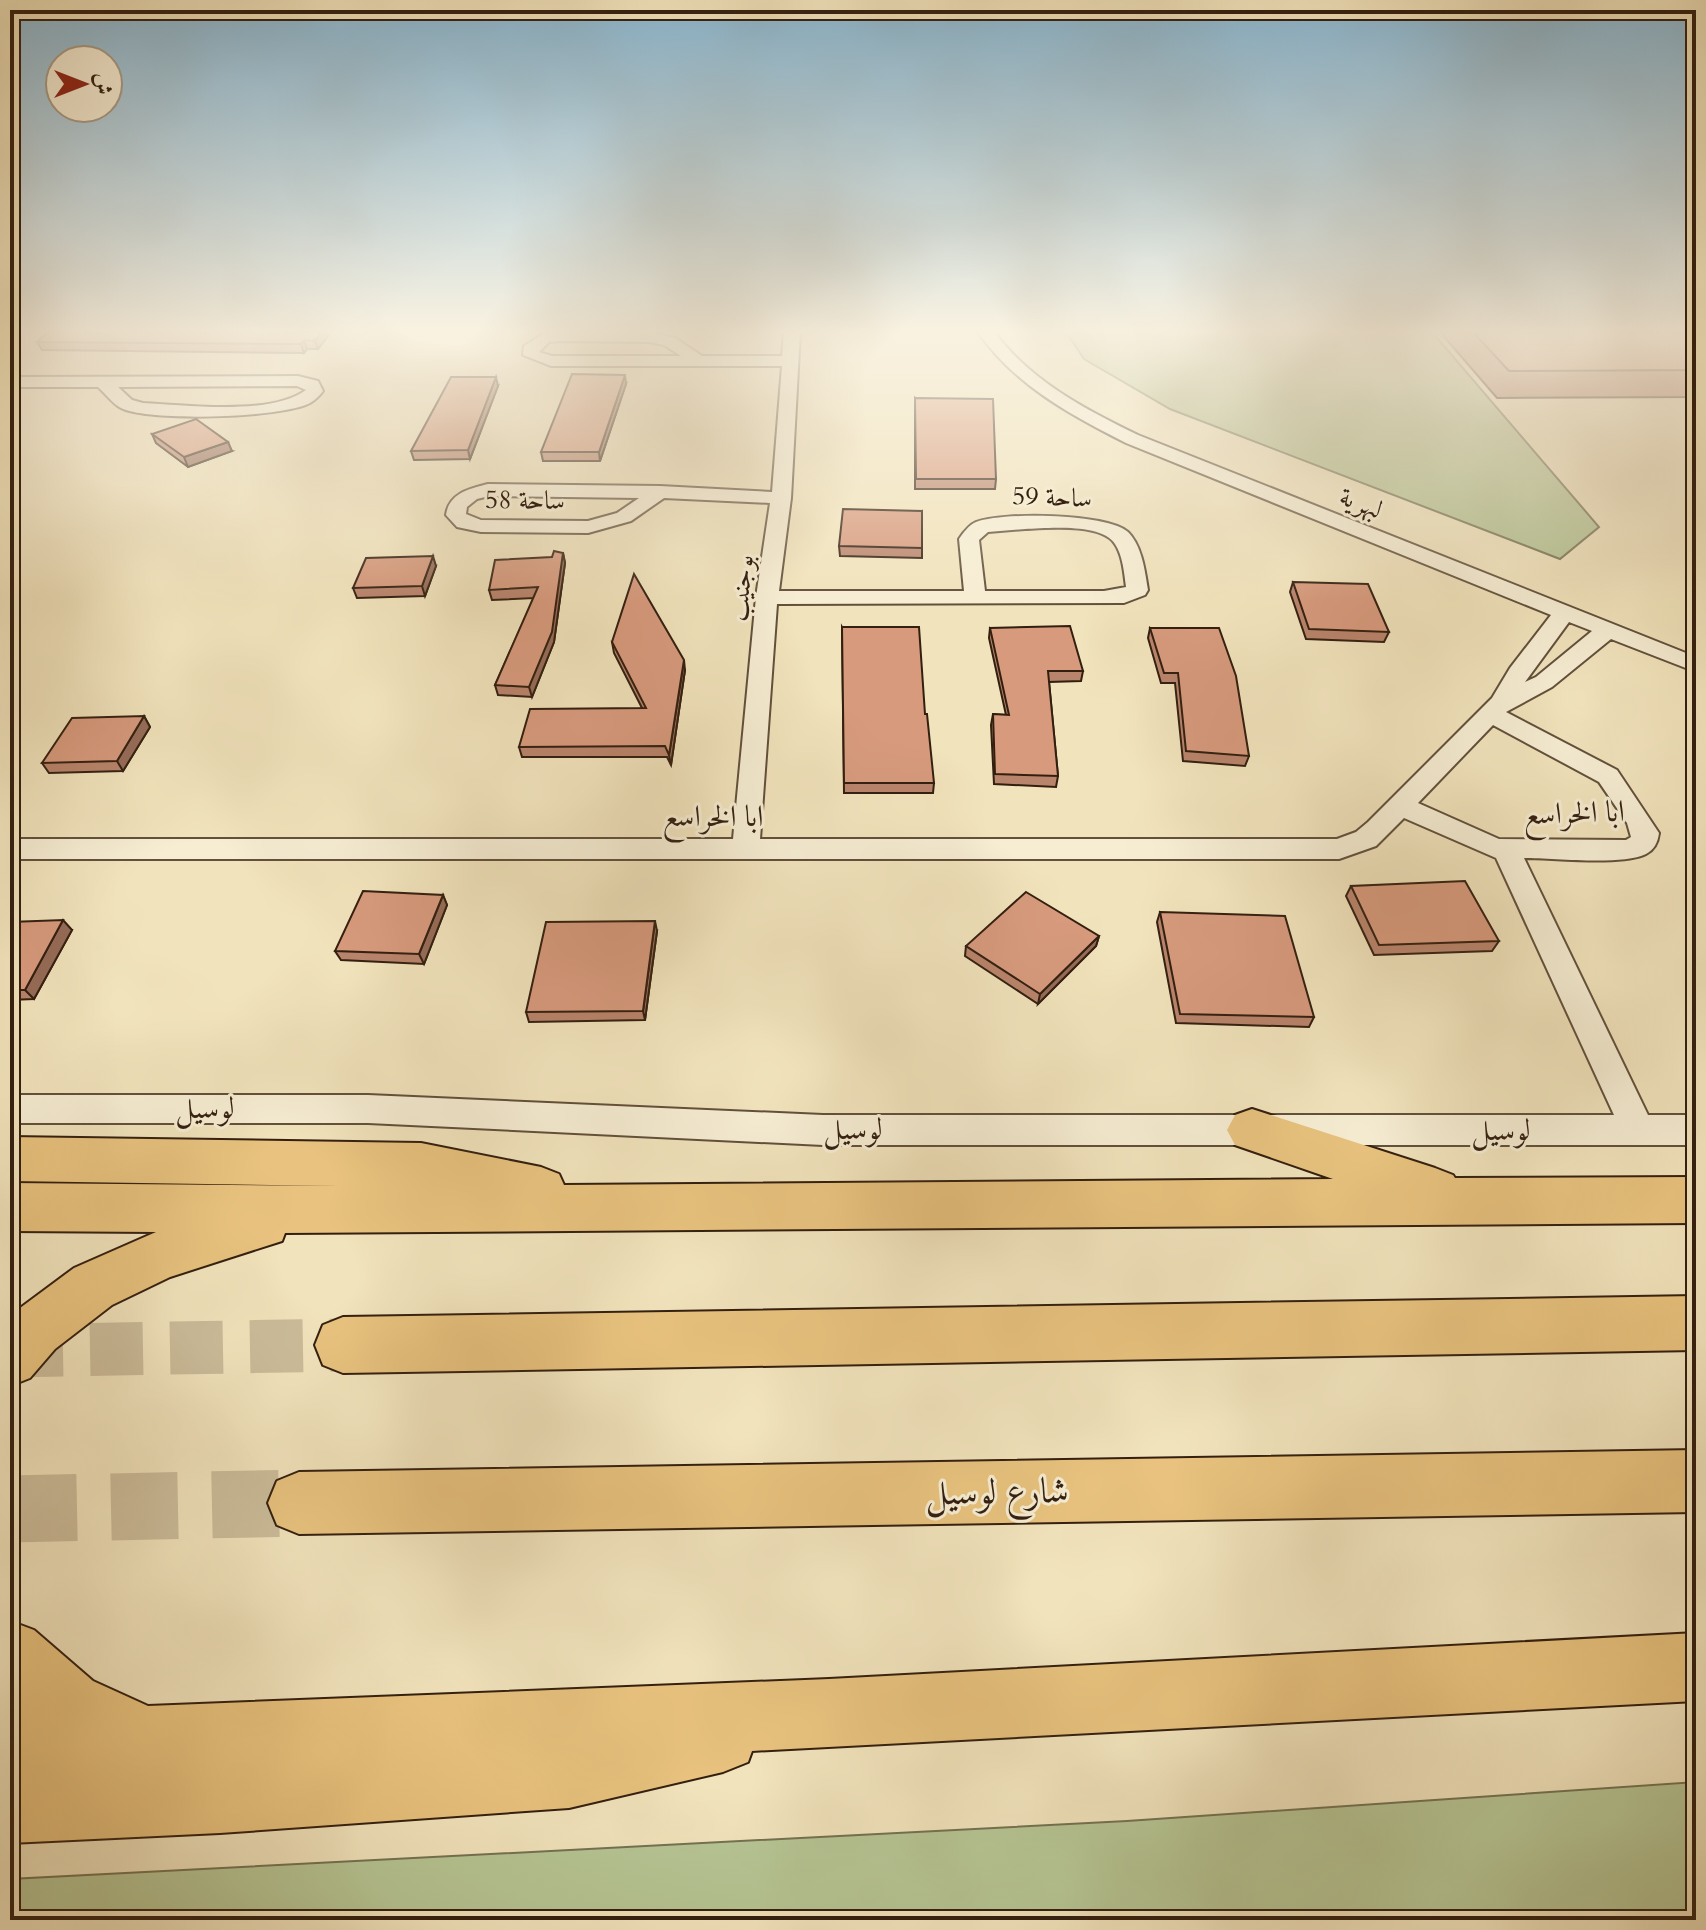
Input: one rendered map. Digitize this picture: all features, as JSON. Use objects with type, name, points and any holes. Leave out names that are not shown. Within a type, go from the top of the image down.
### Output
[{"type":"highway","points":[[1252,1130],[1468,1201]]},
{"type":"highway","points":[[10,1159],[421,1165],[630,1208]]},
{"type":"highway","points":[[10,1207],[316,1210],[1696,1200]]},
{"type":"highway","points":[[10,1358],[29,1333],[110,1275],[201,1241],[316,1210]]},
{"type":"highway","points":[[343,1345],[1696,1323]]},
{"type":"highway","name":"شارع لوسيل","points":[[299,1503],[1696,1481]]},
{"type":"highway","points":[[10,1654],[69,1705],[126,1733],[154,1741]]},
{"type":"highway","points":[[10,1739],[154,1741],[829,1713],[1696,1667]]},
{"type":"highway","points":[[10,1807],[220,1797],[569,1773],[829,1713]]},
{"type":"street","name":"بوجنيب","points":[[746,850],[767,597],[781,498],[785,422]]},
{"type":"street","name":"لبهرية","points":[[1101,422],[1132,439],[1696,665]]},
{"type":"street","name":"ساحة 58","points":[[660,492],[624,517],[588,527],[481,526],[464,523],[456,515],[457,505],[470,495],[488,490],[660,492],[781,498]]},
{"type":"street","name":"ساحة 59","points":[[767,597],[975,598],[1104,598],[1124,597],[1137,590],[1124,540],[1107,527],[1091,524],[996,524],[981,527],[969,539],[975,598]]},
{"type":"street","name":"ابا الخراسع","points":[[10,849],[1339,849],[1366,839],[1496,708],[1518,673],[1565,612]]},
{"type":"street","name":"ابا الخراسع","points":[[1496,708],[1544,682],[1608,630]]},
{"type":"street","name":"ابا الخراسع","points":[[1401,806],[1483,844],[1506,849],[1626,850],[1644,841],[1645,833],[1616,786],[1595,767],[1496,708]]},
{"type":"street","points":[[1506,849],[1608,1072],[1638,1130]]},
{"type":"street","name":"لوسيل","points":[[10,1109],[368,1109],[823,1130],[1696,1130]]},
{"type":"green space","points":[[1204,422],[1509,422],[1599,527],[1560,559]]},
{"type":"green space","points":[[1696,1782],[1696,1920],[10,1920],[10,1879],[1127,1821]]},
{"type":"building","points":[[187,422],[200,422],[228,442],[184,457],[152,434]]},
{"type":"building","points":[[427,422],[479,422],[468,450],[411,451]]},
{"type":"building","points":[[553,422],[609,422],[599,452],[541,452]]},
{"type":"building","points":[[915,422],[994,422],[996,479],[916,479]]},
{"type":"building","points":[[843,509],[922,511],[922,548],[839,546]]},
{"type":"building","points":[[554,551],[563,553],[552,632],[529,687],[495,685],[538,587],[489,590],[495,560],[552,557]]},
{"type":"building","points":[[433,556],[422,586],[353,588],[366,558]]},
{"type":"building","points":[[634,574],[684,660],[669,755],[665,746],[519,747],[530,709],[646,708],[612,642]]},
{"type":"building","points":[[1293,582],[1368,584],[1389,632],[1309,629]]},
{"type":"building","points":[[1070,626],[1083,671],[1048,671],[1058,776],[995,774],[993,714],[1009,715],[990,628]]},
{"type":"building","points":[[842,627],[919,627],[934,783],[844,783]]},
{"type":"building","points":[[1150,628],[1219,628],[1236,676],[1249,756],[1186,751],[1178,673],[1164,673]]},
{"type":"building","points":[[144,716],[117,761],[42,763],[72,718]]},
{"type":"building","points":[[1465,881],[1499,941],[1379,945],[1351,886]]},
{"type":"building","points":[[363,891],[443,895],[419,954],[335,951]]},
{"type":"building","points":[[1026,892],[1099,936],[1040,994],[966,946]]},
{"type":"building","points":[[1160,912],[1285,916],[1314,1017],[1180,1014]]},
{"type":"building","points":[[63,920],[25,990],[10,990],[10,922]]},
{"type":"building","points":[[655,921],[643,1011],[526,1012],[546,922]]},
{"type":"tunnel","points":[[10,1351],[343,1345]]},
{"type":"tunnel","points":[[10,1509],[299,1503]]}]
